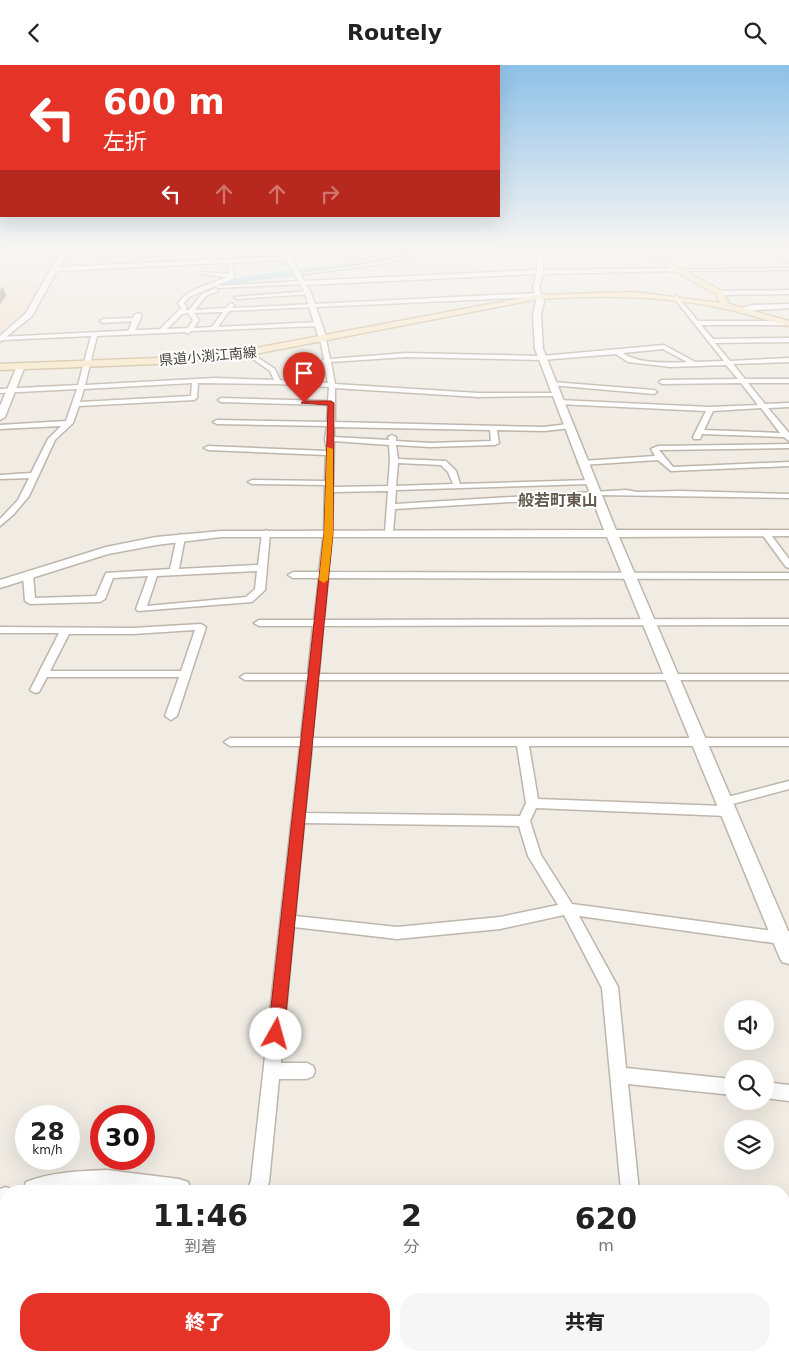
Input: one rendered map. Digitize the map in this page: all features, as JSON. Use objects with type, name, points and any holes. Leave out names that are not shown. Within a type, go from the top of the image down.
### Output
[{"type":"main road","name":"県道小渕江南線","points":[[0,367],[191,359],[248,353],[471,309]]},
{"type":"main road","name":"県道小渕江南線","points":[[744,309],[788,323]]},
{"type":"street","points":[[1,339],[30,314],[32,309]]},
{"type":"street","points":[[161,332],[183,309]]},
{"type":"street","points":[[181,312],[218,309]]},
{"type":"street","points":[[213,330],[227,309]]},
{"type":"street","points":[[259,1185],[289,921],[328,533],[329,439],[332,386],[325,361],[323,339],[313,309]]},
{"type":"street","points":[[539,309],[537,333],[542,358],[582,463],[698,742],[785,937],[789,955]]},
{"type":"street","points":[[686,309],[788,436]]},
{"type":"street","points":[[188,331],[196,320],[190,311]]},
{"type":"street","points":[[130,333],[137,318]]},
{"type":"street","points":[[103,321],[137,318]]},
{"type":"street","points":[[697,323],[788,323]]},
{"type":"street","points":[[1,339],[318,324]]},
{"type":"street","points":[[0,523],[16,509],[31,488],[34,475],[52,439],[69,423],[88,364],[94,335]]},
{"type":"street","points":[[711,341],[789,340]]},
{"type":"street","points":[[325,361],[406,355],[542,358],[617,353],[664,347],[692,363]]},
{"type":"street","points":[[248,353],[273,370],[278,382]]},
{"type":"street","points":[[617,353],[628,360],[671,365],[727,361],[789,360]]},
{"type":"street","points":[[644,405],[662,382],[671,365]]},
{"type":"street","points":[[0,417],[21,366]]},
{"type":"street","points":[[76,404],[194,397],[195,381]]},
{"type":"street","points":[[0,391],[195,381],[278,382],[478,395],[654,392]]},
{"type":"street","points":[[662,382],[789,381]]},
{"type":"street","points":[[555,393],[644,405],[710,409],[789,405]]},
{"type":"street","points":[[220,401],[331,403]]},
{"type":"street","points":[[701,447],[697,437],[710,409]]},
{"type":"street","points":[[217,422],[544,429],[568,426]]},
{"type":"street","points":[[0,427],[69,423]]},
{"type":"street","points":[[389,532],[394,461],[391,443],[394,426]]},
{"type":"street","points":[[329,439],[430,445],[496,443],[493,427]]},
{"type":"street","points":[[699,432],[788,436]]},
{"type":"street","points":[[789,446],[701,447],[682,450],[655,449],[671,469],[789,464]]},
{"type":"street","points":[[208,448],[330,453]]},
{"type":"street","points":[[582,463],[660,457]]},
{"type":"street","points":[[394,461],[443,463],[452,471],[457,485]]},
{"type":"street","points":[[0,477],[34,475]]},
{"type":"street","points":[[252,482],[392,488],[446,488],[457,485],[590,482]]},
{"type":"street","points":[[391,507],[626,492],[637,494],[679,493],[789,496]]},
{"type":"street","points":[[0,584],[106,551],[181,537],[266,533],[389,532],[789,533]]},
{"type":"street","points":[[153,574],[140,609],[249,600],[260,590],[266,533]]},
{"type":"street","points":[[765,533],[789,565]]},
{"type":"street","points":[[174,570],[181,537]]},
{"type":"street","points":[[28,575],[30,601],[100,599],[109,575],[153,574],[174,570],[262,567]]},
{"type":"street","points":[[293,575],[789,576]]},
{"type":"street","points":[[259,623],[789,622]]},
{"type":"street","points":[[0,630],[133,631],[201,627],[172,716]]},
{"type":"street","points":[[35,690],[65,631]]},
{"type":"street","points":[[43,674],[185,674]]},
{"type":"street","points":[[245,677],[789,677]]},
{"type":"street","points":[[230,742],[789,742]]},
{"type":"street","points":[[522,742],[532,803],[524,821],[535,856],[568,909],[610,987],[629,1185]]},
{"type":"street","points":[[532,803],[726,806],[789,785]]},
{"type":"street","points":[[298,818],[524,821]]},
{"type":"street","points":[[289,921],[397,933],[500,923],[568,909],[785,937]]},
{"type":"street","points":[[272,1071],[307,1071]]},
{"type":"street","points":[[619,1075],[724,1086]]},
{"type":"street","points":[[774,1091],[789,1093]]},
{"type":"street","points":[[121,1185],[149,1185]]},
{"type":"shaded area","points":[[0,309],[31,309],[29,314],[0,340]]},
{"type":"slow traffic","points":[[324,580],[328,533],[329,449]]},
{"type":"district","name":"般若町東山","points":[[558,500]]},
{"type":"route","points":[[276,1034],[298,818],[308,742],[328,533],[331,403],[304,403]]}]
